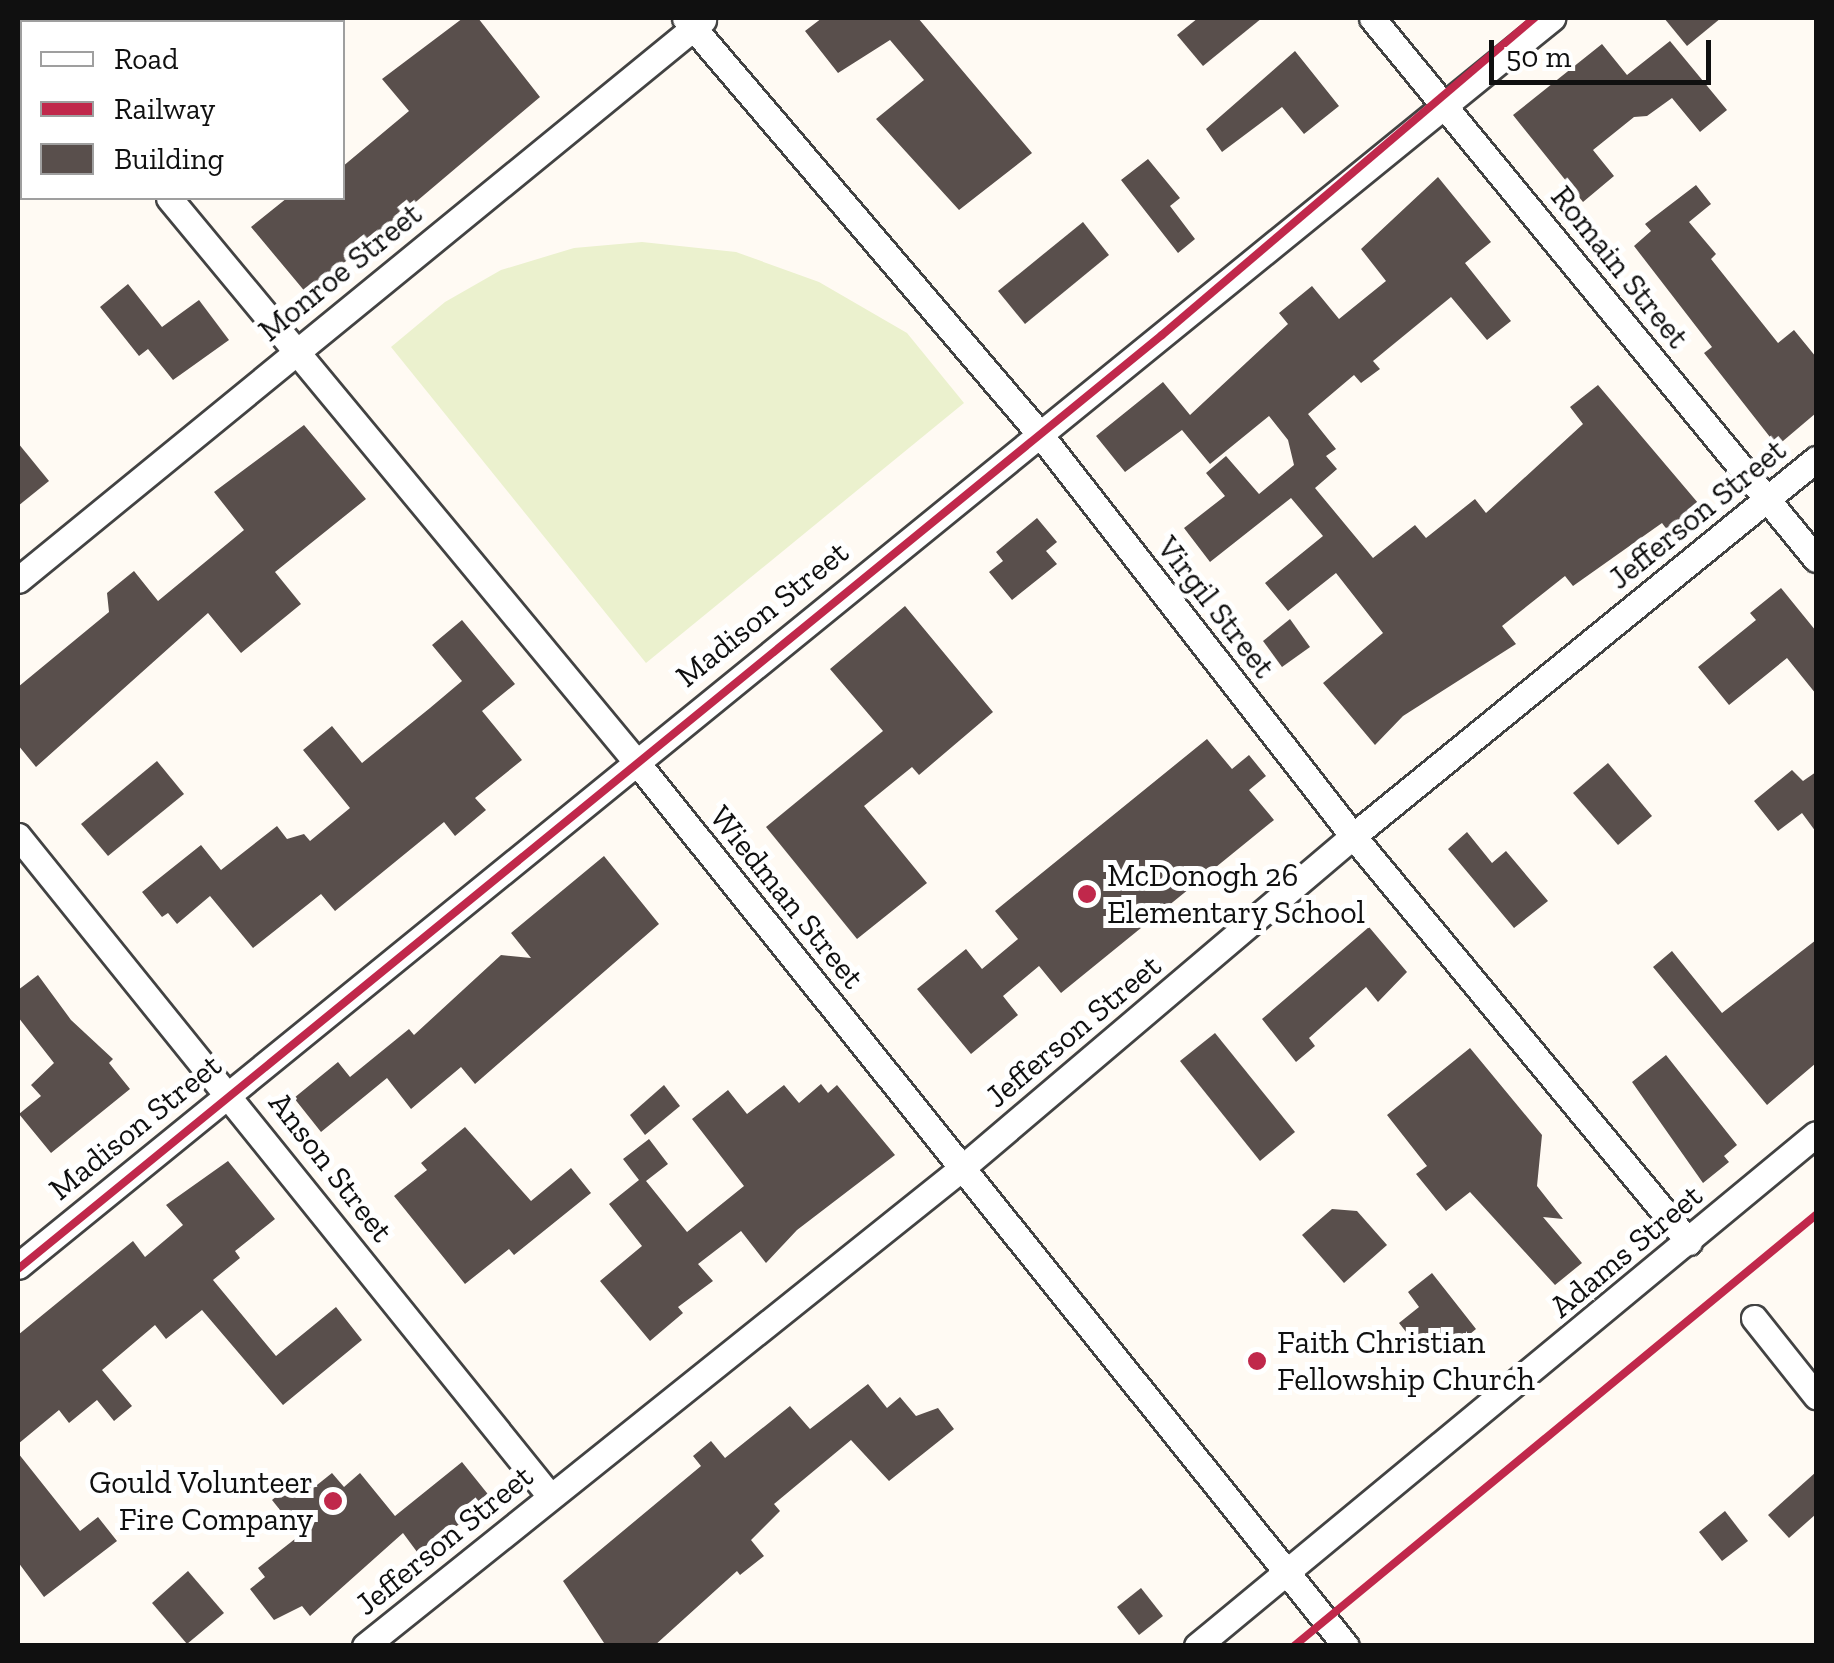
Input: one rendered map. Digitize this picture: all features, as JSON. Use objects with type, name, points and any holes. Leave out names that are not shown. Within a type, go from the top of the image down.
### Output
[{"type":"street","name":"Romain Street","points":[[1372,18],[1816,558]]},
{"type":"street","name":"Madison Street","points":[[18,1266],[1037,431],[1552,18]]},
{"type":"street","name":"Monroe Street","points":[[18,580],[695,21]]},
{"type":"street","name":"Virgil Street","points":[[695,21],[1037,431],[1353,836],[1689,1242]]},
{"type":"street","name":"Wiedman Street","points":[[171,200],[635,760],[1346,1646]]},
{"type":"street","name":"Jefferson Street","points":[[365,1646],[963,1167],[1353,836],[1816,459]]},
{"type":"street","name":"Anson Street","points":[[18,836],[230,1092],[550,1496]]},
{"type":"street","name":"Adams Street","points":[[1197,1646],[1816,1134]]},
{"type":"street","points":[[1754,1318],[1816,1396]]},
{"type":"green space","points":[[642,242],[736,252],[819,282],[907,333],[964,403],[646,663],[391,347],[445,302],[501,270],[574,248]]},
{"type":"building","points":[[463,18],[478,18],[540,97],[307,294],[251,227],[285,200],[345,200],[345,164],[409,111],[382,79]]},
{"type":"building","points":[[822,18],[918,18],[1032,153],[959,210],[876,119],[924,80],[890,40],[838,73],[805,31]]},
{"type":"building","points":[[1198,18],[1262,18],[1203,66],[1177,35]]},
{"type":"building","points":[[1664,18],[1721,18],[1687,46]]},
{"type":"building","points":[[1670,41],[1727,110],[1700,132],[1672,98],[1647,116],[1634,117],[1593,150],[1614,176],[1583,202],[1513,115],[1602,44],[1627,75]]},
{"type":"building","points":[[1295,51],[1339,106],[1304,134],[1282,107],[1222,152],[1206,129]]},
{"type":"building","points":[[1148,159],[1180,198],[1170,206],[1195,239],[1178,253],[1121,180]]},
{"type":"building","points":[[1438,177],[1491,242],[1465,263],[1511,321],[1487,340],[1451,297],[1373,361],[1380,369],[1361,383],[1354,375],[1308,414],[1336,449],[1326,456],[1337,469],[1315,488],[1373,558],[1415,525],[1426,538],[1475,499],[1486,513],[1583,424],[1570,407],[1598,385],[1704,510],[1671,535],[1662,523],[1573,586],[1565,576],[1502,626],[1516,644],[1403,716],[1375,745],[1323,683],[1383,633],[1336,573],[1288,611],[1265,583],[1323,536],[1291,498],[1210,562],[1184,528],[1225,496],[1206,473],[1226,456],[1259,494],[1294,465],[1288,440],[1269,416],[1210,464],[1182,430],[1125,472],[1096,436],[1163,382],[1190,415],[1288,324],[1279,313],[1312,286],[1339,319],[1386,281],[1361,249]]},
{"type":"building","points":[[1696,185],[1711,204],[1689,222],[1716,254],[1711,259],[1778,343],[1794,330],[1816,357],[1816,413],[1777,446],[1704,353],[1712,347],[1634,246],[1651,231],[1645,224]]},
{"type":"building","points":[[1083,222],[1109,255],[1025,324],[998,291]]},
{"type":"building","points":[[128,284],[162,327],[199,300],[229,340],[173,380],[148,349],[139,356],[100,307]]},
{"type":"building","points":[[304,425],[366,499],[275,572],[301,604],[241,653],[208,613],[36,767],[18,745],[18,687],[109,612],[107,593],[134,571],[158,601],[244,530],[214,492]]},
{"type":"building","points":[[18,443],[49,481],[18,506]]},
{"type":"building","points":[[1037,518],[1057,542],[1046,551],[1057,564],[1012,600],[989,572],[1003,561],[996,552]]},
{"type":"building","points":[[1781,588],[1816,631],[1816,694],[1787,658],[1729,705],[1698,667],[1756,620],[1750,613]]},
{"type":"building","points":[[905,606],[993,712],[919,775],[912,767],[864,806],[927,883],[857,939],[766,827],[883,731],[830,669]]},
{"type":"building","points":[[1290,619],[1310,647],[1282,667],[1263,641]]},
{"type":"building","points":[[462,620],[515,684],[482,711],[522,760],[475,798],[486,810],[455,836],[444,822],[335,911],[321,894],[253,948],[210,896],[177,924],[168,913],[162,917],[142,892],[201,845],[221,870],[277,826],[287,839],[304,834],[310,841],[350,808],[303,750],[332,726],[362,763],[430,708],[462,681],[432,645]]},
{"type":"building","points":[[1207,739],[1232,769],[1249,755],[1266,776],[1249,790],[1274,820],[1061,993],[1039,966],[1003,996],[1018,1015],[971,1054],[917,989],[966,949],[982,969],[1018,939],[995,911]]},
{"type":"building","points":[[157,761],[184,794],[108,856],[81,824]]},
{"type":"building","points":[[1608,763],[1652,816],[1618,845],[1573,793]]},
{"type":"building","points":[[1792,770],[1803,781],[1816,772],[1816,832],[1802,813],[1778,831],[1754,801]]},
{"type":"building","points":[[1467,832],[1492,863],[1506,851],[1548,901],[1514,928],[1448,849]]},
{"type":"building","points":[[604,856],[659,924],[475,1084],[461,1067],[411,1109],[387,1078],[321,1132],[294,1098],[338,1062],[350,1077],[409,1029],[414,1035],[501,955],[531,958],[511,933]]},
{"type":"building","points":[[1369,927],[1407,972],[1378,1002],[1366,987],[1309,1038],[1315,1046],[1296,1062],[1262,1019]]},
{"type":"building","points":[[1816,940],[1816,1063],[1767,1105],[1653,967],[1672,951],[1722,1013]]},
{"type":"building","points":[[38,975],[71,1020],[113,1059],[109,1063],[130,1089],[51,1153],[19,1114],[41,1096],[31,1085],[54,1063],[18,1017],[18,990]]},
{"type":"building","points":[[1215,1033],[1295,1132],[1260,1161],[1180,1061]]},
{"type":"building","points":[[1470,1048],[1542,1135],[1537,1186],[1563,1219],[1543,1217],[1582,1263],[1555,1285],[1470,1192],[1446,1211],[1416,1174],[1427,1166],[1387,1115]]},
{"type":"building","points":[[1666,1055],[1737,1145],[1724,1156],[1729,1162],[1703,1183],[1632,1082]]},
{"type":"building","points":[[821,1084],[828,1093],[837,1085],[895,1155],[797,1230],[766,1263],[741,1231],[698,1264],[713,1281],[678,1307],[683,1313],[650,1341],[600,1281],[642,1246],[609,1204],[639,1180],[623,1159],[649,1139],[668,1164],[646,1181],[687,1232],[744,1186],[692,1119],[728,1090],[747,1114],[784,1085],[799,1103]]},
{"type":"building","points":[[664,1085],[680,1106],[645,1135],[630,1115]]},
{"type":"building","points":[[465,1127],[531,1201],[571,1168],[591,1193],[514,1255],[509,1249],[465,1284],[394,1196],[427,1170],[421,1163]]},
{"type":"building","points":[[228,1161],[275,1219],[235,1251],[240,1258],[213,1280],[276,1356],[336,1307],[362,1340],[283,1405],[202,1310],[166,1339],[155,1325],[102,1370],[132,1406],[114,1421],[97,1400],[69,1423],[59,1410],[18,1444],[18,1335],[133,1241],[145,1257],[183,1225],[166,1205]]},
{"type":"building","points":[[1332,1209],[1357,1211],[1387,1245],[1344,1283],[1302,1235]]},
{"type":"building","points":[[1432,1273],[1476,1329],[1451,1350],[1445,1342],[1426,1357],[1399,1323],[1419,1307],[1408,1292]]},
{"type":"building","points":[[868,1384],[887,1408],[900,1397],[916,1416],[938,1408],[954,1429],[889,1481],[851,1440],[774,1504],[780,1511],[751,1540],[764,1556],[740,1575],[737,1571],[654,1646],[606,1646],[563,1581],[701,1466],[693,1456],[711,1441],[725,1458],[790,1406],[810,1429]]},
{"type":"building","points":[[18,1453],[80,1531],[98,1517],[117,1541],[44,1597],[18,1562]]},
{"type":"building","points":[[462,1462],[491,1498],[420,1556],[403,1533],[310,1616],[302,1606],[274,1620],[250,1589],[265,1577],[258,1568],[300,1535],[272,1500],[302,1476],[312,1489],[332,1473],[344,1487],[360,1473],[395,1516]]},
{"type":"building","points":[[1816,1472],[1816,1514],[1789,1538],[1768,1515]]},
{"type":"building","points":[[1725,1511],[1748,1541],[1722,1561],[1699,1532]]},
{"type":"building","points":[[188,1571],[224,1613],[187,1644],[152,1603]]},
{"type":"building","points":[[1141,1588],[1163,1616],[1139,1635],[1117,1607]]},
{"type":"railway","points":[[18,1269],[1162,335],[1535,18]]},
{"type":"railway","points":[[1294,1646],[1816,1215]]},
{"type":"place","name":"McDonogh 26 Elementary School","points":[[1087,894]]},
{"type":"place","name":"Faith Christian Fellowship Church","points":[[1257,1361]]},
{"type":"place","name":"Gould Volunteer Fire Company","points":[[333,1501]]}]
